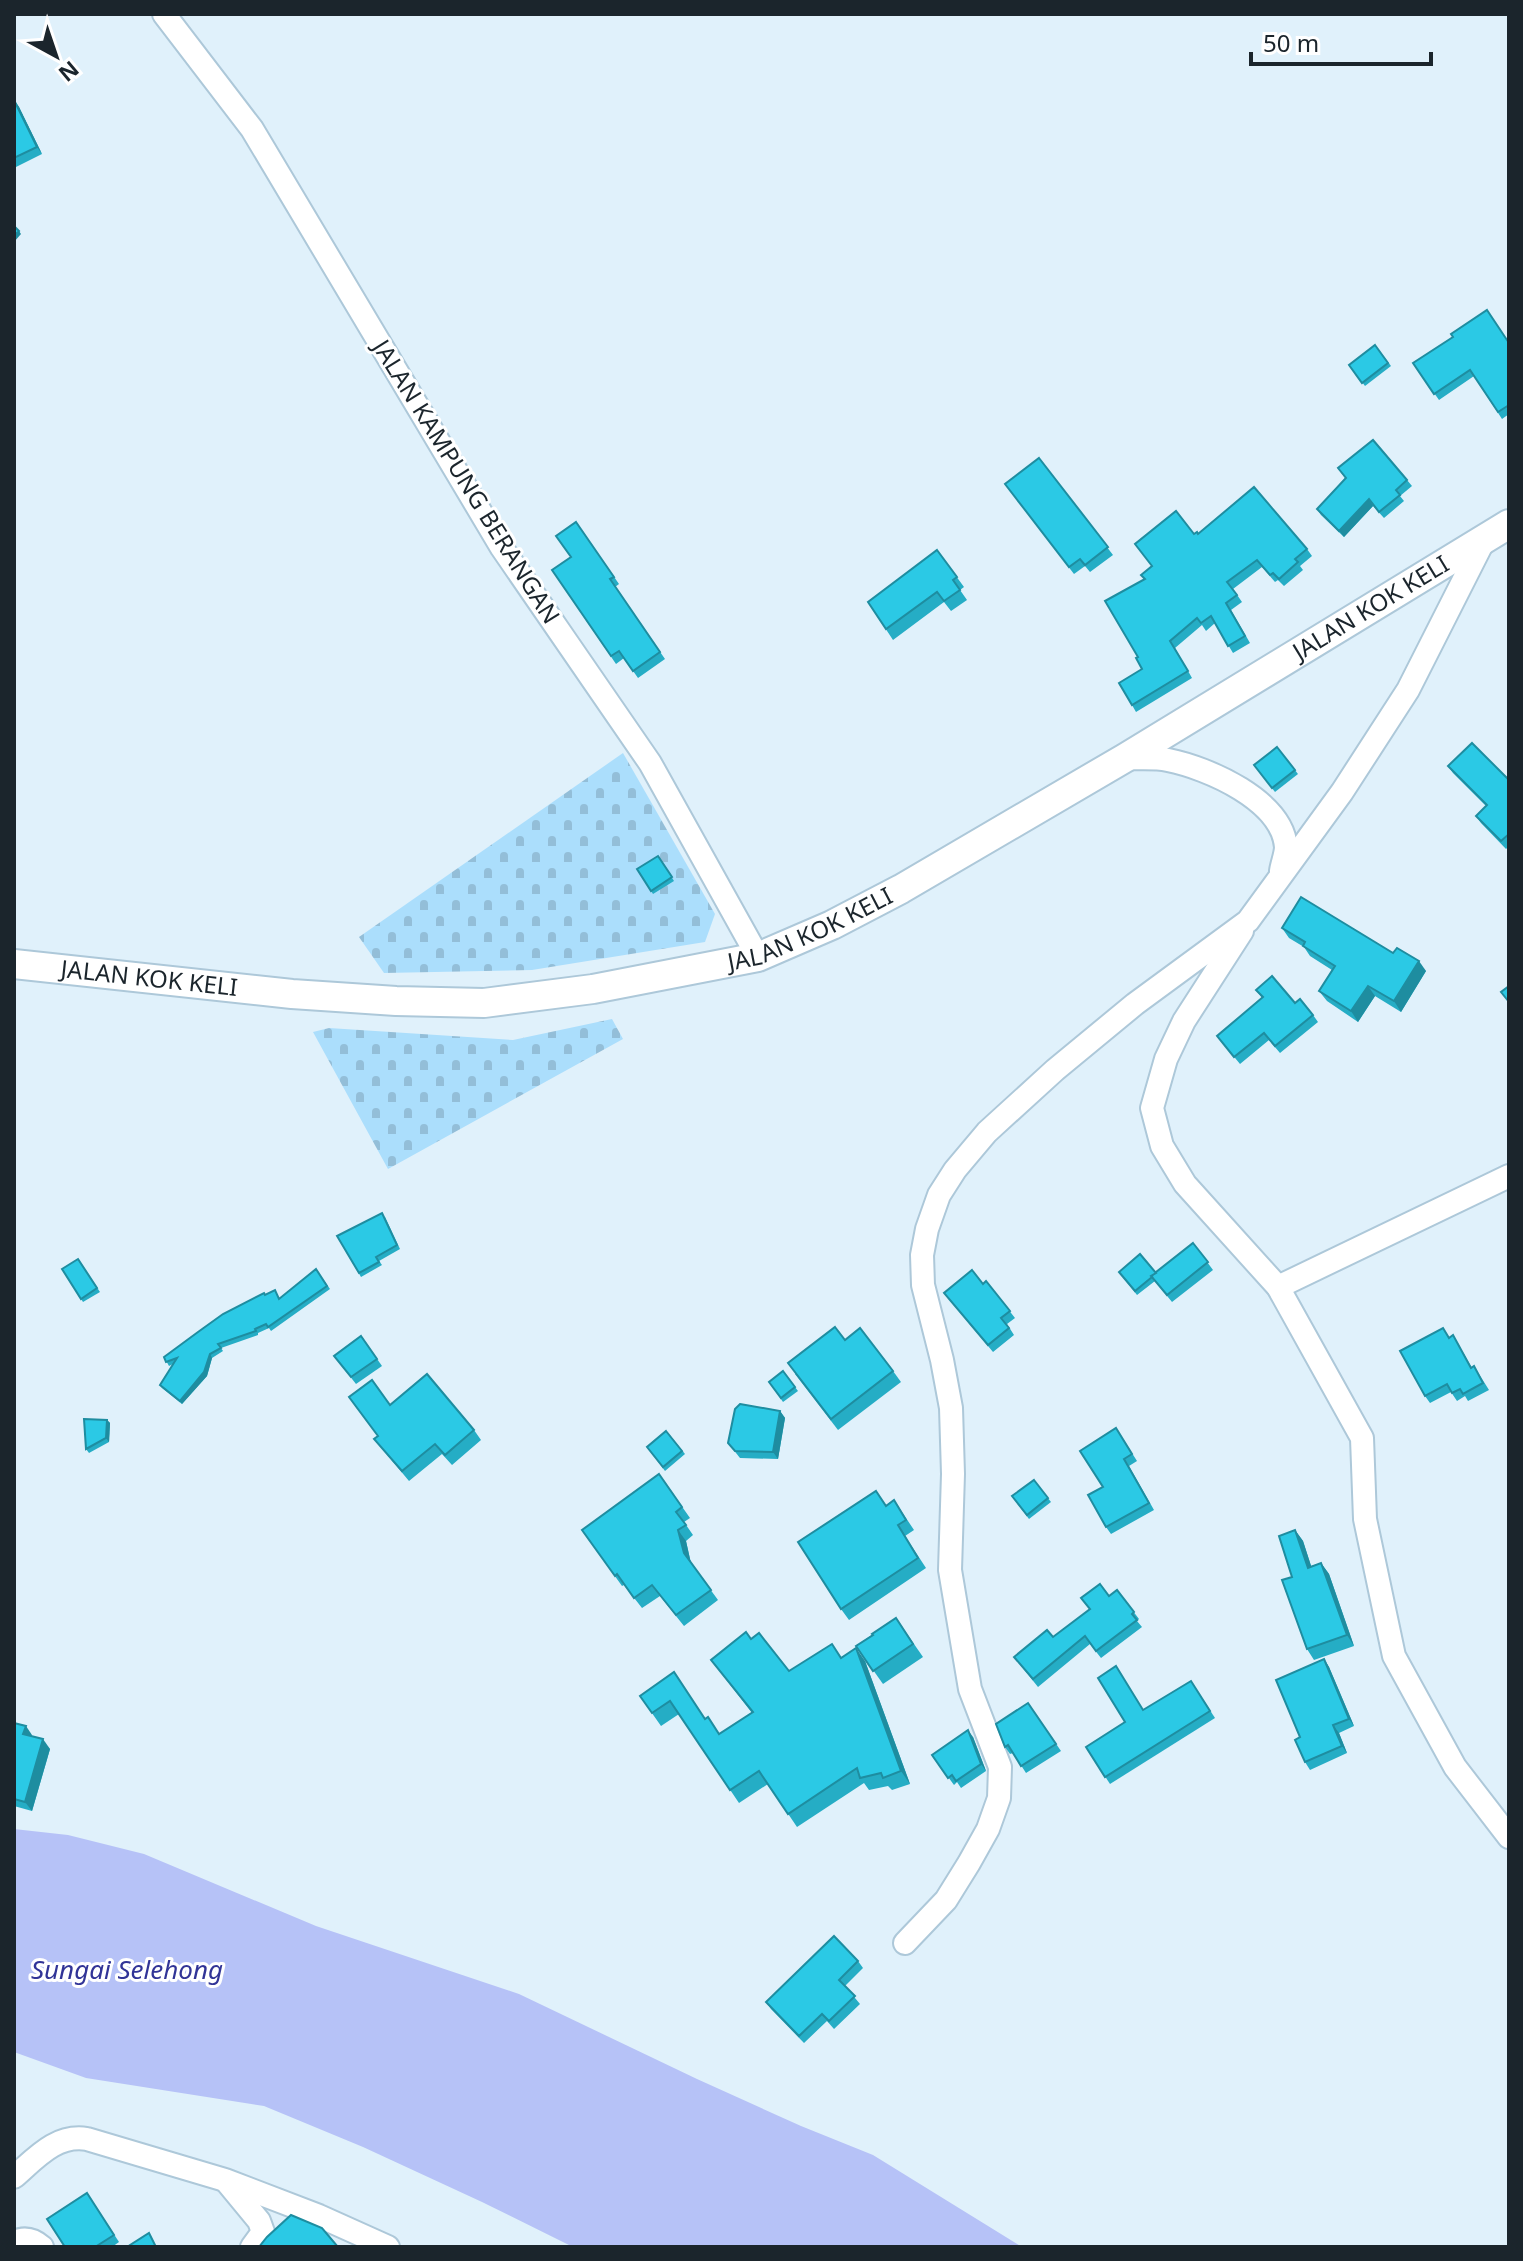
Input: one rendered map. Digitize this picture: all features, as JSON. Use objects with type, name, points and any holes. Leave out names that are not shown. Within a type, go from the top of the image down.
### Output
[{"type":"street","name":"JALAN KAMPUNG BERANGAN","points":[[164,14],[252,129],[502,548],[650,763],[758,957]]},
{"type":"street","name":"JALAN KOK KELI","points":[[14,964],[292,994],[484,1003],[593,989],[758,957],[832,925],[901,889],[1125,758],[1498,530]]},
{"type":"street","points":[[1498,530],[1408,690],[1342,792],[1248,921],[1178,1034],[1166,1059],[1152,1108],[1162,1146],[1185,1184],[1278,1287],[1362,1438],[1365,1519],[1394,1656],[1455,1767],[1509,1837]]},
{"type":"street","points":[[1125,758],[1166,759],[1200,768],[1248,793],[1276,818],[1286,847],[1279,880]]},
{"type":"street","points":[[905,1943],[946,1900],[982,1840],[999,1798],[1000,1767],[970,1689],[953,1594],[950,1570],[953,1474],[951,1408],[923,1285],[922,1255],[927,1229],[939,1195],[955,1170],[987,1132],[1055,1070],[1135,1004],[1248,921]]},
{"type":"street","points":[[1278,1287],[1509,1176]]},
{"type":"street","points":[[14,2177],[51,2145],[76,2137],[225,2180],[319,2216],[388,2247]]},
{"type":"street","points":[[225,2180],[259,2221],[263,2232],[252,2247]]},
{"type":"street","points":[[14,2242],[34,2240],[42,2247]]},
{"type":"green space","points":[[623,753],[715,914],[705,942],[532,970],[384,973],[359,937]]},
{"type":"green space","points":[[612,1019],[623,1039],[388,1169],[313,1032],[329,1028],[513,1040]]},
{"type":"water","name":"Sungai Selehong","points":[[14,1829],[68,1835],[144,1854],[316,1926],[519,1994],[697,2079],[873,2155],[1022,2247],[573,2247],[363,2147],[264,2106],[86,2078],[14,2052]]},
{"type":"building","points":[[14,100],[37,147],[14,158]]},
{"type":"building","points":[[1487,310],[1509,343],[1509,405],[1498,412],[1470,370],[1434,394],[1413,363]]},
{"type":"building","points":[[1375,345],[1388,363],[1362,383],[1349,365]]},
{"type":"building","points":[[1373,440],[1407,480],[1396,490],[1400,495],[1379,512],[1369,499],[1339,531],[1317,509],[1346,478],[1338,468]]},
{"type":"building","points":[[1039,458],[1108,547],[1085,565],[1080,559],[1069,567],[1005,484]]},
{"type":"building","points":[[1254,487],[1307,549],[1279,579],[1273,573],[1270,575],[1257,560],[1227,582],[1237,595],[1226,603],[1245,636],[1228,646],[1211,616],[1201,623],[1197,618],[1170,641],[1188,671],[1132,705],[1119,683],[1142,669],[1105,601],[1145,579],[1141,575],[1152,566],[1135,544],[1176,511],[1194,534],[1198,534]]},
{"type":"building","points":[[576,522],[660,652],[633,671],[619,651],[611,656],[552,570],[571,557],[556,536]]},
{"type":"building","points":[[937,550],[957,577],[953,580],[960,590],[944,601],[937,592],[886,629],[868,602]]},
{"type":"building","points":[[1472,743],[1509,780],[1509,834],[1501,841],[1476,816],[1487,805],[1448,766]]},
{"type":"building","points":[[1277,747],[1295,770],[1272,788],[1254,765]]},
{"type":"building","points":[[658,856],[672,877],[651,891],[637,869]]},
{"type":"building","points":[[1301,897],[1393,953],[1397,948],[1419,961],[1394,1001],[1368,986],[1351,1011],[1319,991],[1335,966],[1282,928]]},
{"type":"building","points":[[1272,976],[1295,1003],[1300,999],[1313,1015],[1275,1046],[1264,1033],[1234,1057],[1217,1036],[1263,997],[1256,990]]},
{"type":"building","points":[[1509,986],[1509,1002],[1501,992]]},
{"type":"building","points":[[382,1213],[397,1245],[376,1257],[379,1262],[359,1273],[337,1236]]},
{"type":"building","points":[[1193,1243],[1208,1262],[1167,1295],[1151,1276]]},
{"type":"building","points":[[1140,1254],[1156,1273],[1135,1291],[1119,1272]]},
{"type":"building","points":[[78,1259],[97,1288],[81,1299],[62,1269]]},
{"type":"building","points":[[316,1269],[327,1286],[268,1327],[266,1324],[256,1331],[218,1344],[221,1348],[210,1354],[204,1372],[180,1401],[160,1385],[177,1358],[166,1362],[164,1357],[223,1314],[275,1290],[279,1299]]},
{"type":"building","points":[[972,1270],[983,1284],[986,1281],[1010,1311],[1001,1318],[1009,1328],[988,1345],[944,1293]]},
{"type":"building","points":[[835,1327],[845,1340],[860,1328],[893,1371],[831,1419],[788,1363]]},
{"type":"building","points":[[1443,1328],[1449,1338],[1453,1335],[1483,1383],[1463,1394],[1460,1389],[1452,1393],[1447,1384],[1425,1396],[1400,1351]]},
{"type":"building","points":[[361,1336],[377,1359],[351,1377],[334,1356]]},
{"type":"building","points":[[783,1371],[795,1387],[781,1398],[769,1382]]},
{"type":"building","points":[[427,1374],[474,1430],[445,1455],[435,1444],[402,1471],[374,1439],[378,1436],[349,1397],[372,1380],[390,1405]]},
{"type":"building","points":[[740,1404],[780,1411],[773,1452],[735,1451],[728,1443],[735,1409]]},
{"type":"building","points":[[84,1419],[107,1420],[106,1438],[86,1449]]},
{"type":"building","points":[[1116,1428],[1132,1454],[1124,1459],[1149,1503],[1106,1527],[1088,1495],[1103,1487],[1080,1451]]},
{"type":"building","points":[[666,1431],[682,1451],[663,1467],[647,1447]]},
{"type":"building","points":[[659,1474],[682,1507],[676,1512],[686,1525],[678,1530],[684,1553],[711,1590],[676,1615],[652,1585],[634,1598],[582,1530]]},
{"type":"building","points":[[1034,1480],[1048,1498],[1027,1515],[1012,1496]]},
{"type":"building","points":[[876,1491],[886,1506],[894,1500],[906,1520],[898,1525],[918,1558],[841,1609],[798,1542]]},
{"type":"building","points":[[1295,1530],[1308,1568],[1321,1563],[1347,1635],[1307,1649],[1282,1580],[1292,1577],[1279,1536]]},
{"type":"building","points":[[1100,1584],[1109,1596],[1117,1590],[1137,1620],[1096,1651],[1085,1636],[1033,1679],[1014,1657],[1047,1630],[1053,1637],[1090,1609],[1081,1598]]},
{"type":"building","points":[[896,1618],[913,1644],[873,1671],[856,1646]]},
{"type":"building","points":[[746,1632],[751,1639],[759,1633],[789,1671],[832,1644],[841,1658],[856,1648],[901,1771],[883,1778],[881,1773],[860,1778],[857,1768],[788,1814],[759,1771],[730,1790],[670,1701],[652,1713],[640,1696],[674,1672],[705,1719],[708,1717],[719,1734],[753,1712],[711,1660]]},
{"type":"building","points":[[1324,1659],[1349,1719],[1333,1725],[1342,1746],[1305,1762],[1295,1740],[1300,1737],[1276,1680]]},
{"type":"building","points":[[1116,1666],[1143,1710],[1191,1681],[1210,1711],[1105,1777],[1086,1747],[1125,1722],[1098,1678]]},
{"type":"building","points":[[1028,1703],[1056,1744],[1021,1766],[1008,1745],[1005,1747],[996,1724]]},
{"type":"building","points":[[14,1723],[26,1726],[23,1734],[43,1739],[25,1802],[14,1799]]},
{"type":"building","points":[[968,1730],[981,1764],[956,1781],[952,1775],[948,1778],[932,1755]]},
{"type":"building","points":[[834,1936],[858,1961],[839,1980],[855,1996],[829,2021],[822,2014],[799,2036],[766,2002]]},
{"type":"building","points":[[87,2193],[114,2235],[95,2247],[65,2247],[47,2219]]},
{"type":"building","points":[[291,2215],[322,2228],[338,2247],[259,2247]]},
{"type":"building","points":[[149,2233],[156,2247],[127,2247]]}]
